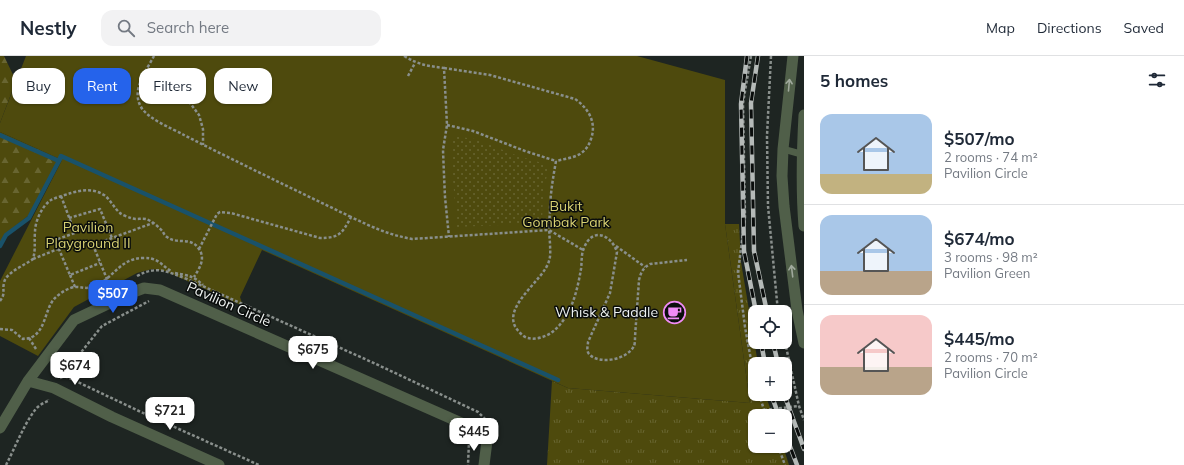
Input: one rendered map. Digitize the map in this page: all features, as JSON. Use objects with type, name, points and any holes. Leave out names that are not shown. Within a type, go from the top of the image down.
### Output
[{"type":"street","points":[[793,56],[783,149],[782,176],[784,206],[797,310],[804,343]]},
{"type":"street","points":[[804,115],[802,204],[804,226]]},
{"type":"street","name":"Pavilion Circle","points":[[0,428],[28,381],[74,320],[131,292],[144,288],[160,290],[475,429],[487,440],[484,465]]},
{"type":"street","points":[[28,381],[54,388],[112,417],[219,465]]},
{"type":"lane","points":[[783,149],[803,154]]},
{"type":"path","points":[[147,68],[154,56]]},
{"type":"path","points":[[404,56],[415,63],[496,76],[575,99],[583,104],[594,124],[592,136],[588,146],[580,153],[569,158],[556,161],[525,151],[483,134],[447,125]]},
{"type":"path","points":[[750,357],[738,272],[745,217],[743,103],[751,56]]},
{"type":"path","points":[[408,76],[415,63]]},
{"type":"path","points":[[444,68],[447,125],[443,150],[449,236]]},
{"type":"path","points":[[139,84],[137,89],[139,102]]},
{"type":"path","points":[[140,104],[150,116],[203,145],[378,230],[395,236],[412,239],[425,239],[449,236],[550,230],[583,250]]},
{"type":"path","points":[[191,104],[199,115],[203,129],[203,145]]},
{"type":"path","points":[[556,161],[550,212],[550,260],[546,269],[526,292],[515,310],[515,326],[520,333],[527,338],[537,338],[548,336],[558,328],[572,305],[577,291],[583,250],[587,241],[592,236],[598,234],[604,236],[615,246],[645,267]]},
{"type":"path","points":[[33,259],[36,251],[36,222],[41,212],[50,201],[61,196],[84,190],[104,195],[120,213],[132,219],[145,219],[153,223],[167,237],[174,240],[193,243],[199,249],[202,260],[194,277]]},
{"type":"path","points":[[61,196],[74,233],[55,240],[75,287]]},
{"type":"path","points":[[69,218],[100,209],[112,238]]},
{"type":"path","points":[[199,249],[217,214],[220,212],[225,212],[320,238],[332,238],[339,234],[351,217]]},
{"type":"path","points":[[111,289],[94,245],[153,223]]},
{"type":"path","points":[[615,246],[617,252],[610,294],[588,342],[587,348],[589,353],[595,358],[613,360],[622,357],[634,346],[639,280],[641,272],[645,267],[650,264],[687,260]]},
{"type":"path","points":[[0,301],[3,296],[3,284],[5,278],[9,274],[33,259],[58,249]]},
{"type":"path","points":[[0,329],[12,330],[23,339],[33,337],[39,330],[53,300],[58,295],[75,287],[90,288],[107,279],[121,265],[138,258],[151,258],[157,260],[176,274],[187,274],[194,277],[204,287]]},
{"type":"path","points":[[70,275],[100,263]]},
{"type":"path","points":[[135,277],[150,270],[167,271],[376,364],[478,412],[488,423]]},
{"type":"path","points":[[105,292],[117,286]]},
{"type":"path","points":[[65,376],[67,370],[102,326],[153,299]]},
{"type":"path","points":[[29,338],[37,350]]},
{"type":"path","points":[[787,349],[799,406],[804,420]]},
{"type":"path","points":[[6,465],[35,410],[40,404],[48,401],[59,378],[65,376],[259,465]]},
{"type":"path","points":[[773,409],[799,406]]},
{"type":"path","points":[[464,438],[469,442],[468,465]]},
{"type":"path","points":[[781,453],[785,465]]},
{"type":"green space","points":[[0,56],[4,56],[12,73],[12,92],[0,123]]},
{"type":"green space","name":"Bukit Gombak Park","points":[[26,56],[637,56],[725,80],[725,224],[748,389],[748,401],[750,401],[750,403],[568,388],[262,250],[240,297],[243,306],[165,271],[152,269],[137,273],[74,307],[38,356],[0,336],[0,281],[62,160],[0,132],[0,123],[12,92],[12,104],[65,104],[65,68],[21,68]]},
{"type":"green space","points":[[0,132],[62,160],[28,216],[5,234],[0,243]]},
{"type":"green space","points":[[453,136],[475,139],[518,156],[549,165],[543,195],[542,223],[457,227],[451,156]]},
{"type":"green space","points":[[725,224],[739,224],[741,262],[748,305],[748,349],[756,349],[757,357],[748,357],[748,389]]},
{"type":"green space","points":[[552,381],[568,388],[750,403],[750,401],[768,401],[770,409],[748,409],[748,453],[785,453],[789,465],[547,465]]},
{"type":"waterway","points":[[0,135],[59,161]]},
{"type":"waterway","points":[[60,158],[61,156],[558,380]]},
{"type":"waterway","points":[[0,246],[6,235],[29,218],[60,159]]},
{"type":"railway","points":[[747,56],[741,104],[744,251],[755,305]]},
{"type":"railway","points":[[758,56],[751,103],[754,251],[766,305]]},
{"type":"railway","points":[[762,349],[764,357]]},
{"type":"railway","points":[[775,349],[776,357]]},
{"type":"railway","points":[[774,401],[776,409]]},
{"type":"railway","points":[[787,401],[804,449]]},
{"type":"railway","points":[[792,452],[797,465]]},
{"type":"place","name":"Whisk & Paddle","points":[[674,312]]},
{"type":"park label","name":"Pavilion Playground II","points":[[88,236]]}]
